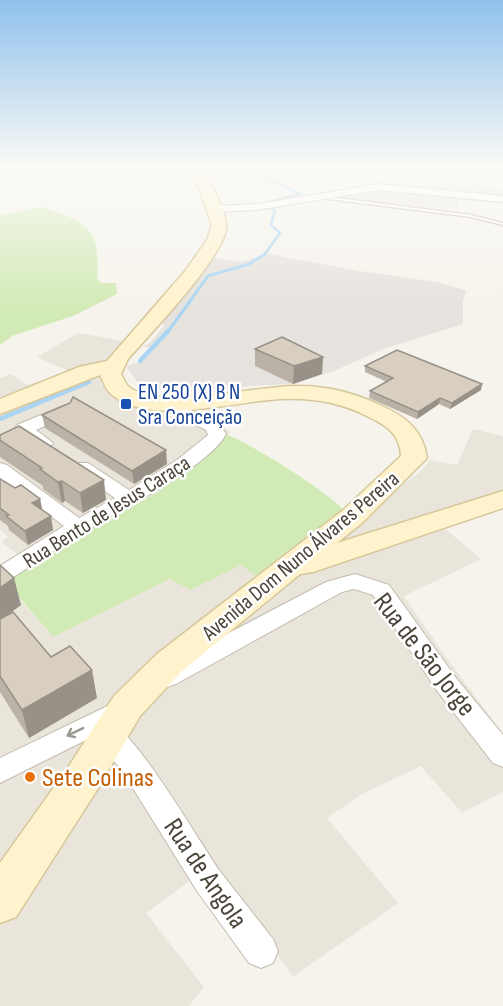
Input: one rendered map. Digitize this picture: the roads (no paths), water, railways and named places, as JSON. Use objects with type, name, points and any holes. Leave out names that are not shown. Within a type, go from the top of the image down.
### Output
[{"type":"main road","points":[[0,407],[68,379],[112,370],[212,247],[220,226],[216,215]]},
{"type":"main road","name":"Avenida Dom Nuno Álvares Pereira","points":[[0,901],[126,711],[169,663],[389,484],[414,458],[414,442],[399,424],[353,402],[317,393],[273,393],[166,404],[144,401],[125,394],[115,386],[112,370]]},
{"type":"main road","points":[[283,571],[503,499]]},
{"type":"street","name":"Rua Bento de Jesus Caraça","points":[[0,576],[193,459],[217,434],[207,424],[166,404]]},
{"type":"street","points":[[65,410],[23,429],[130,499]]},
{"type":"street","points":[[0,469],[78,527]]},
{"type":"street","name":"Rua de São Jorge","points":[[0,771],[126,711],[334,587],[355,581],[381,590],[447,685],[503,755]]},
{"type":"street","name":"Rua de Angola","points":[[126,711],[131,761],[208,880],[261,951]]},
{"type":"lane","points":[[463,215],[503,224]]},
{"type":"waterway","points":[[167,333],[208,276],[249,264],[265,254],[280,233],[271,225],[274,215]]},
{"type":"waterway","points":[[140,361],[168,331]]},
{"type":"waterway","points":[[0,419],[89,382]]},
{"type":"place","name":"EN 250 (X) B N Sra Conceição","points":[[126,404]]},
{"type":"place","name":"Sete Colinas","points":[[30,777]]}]
